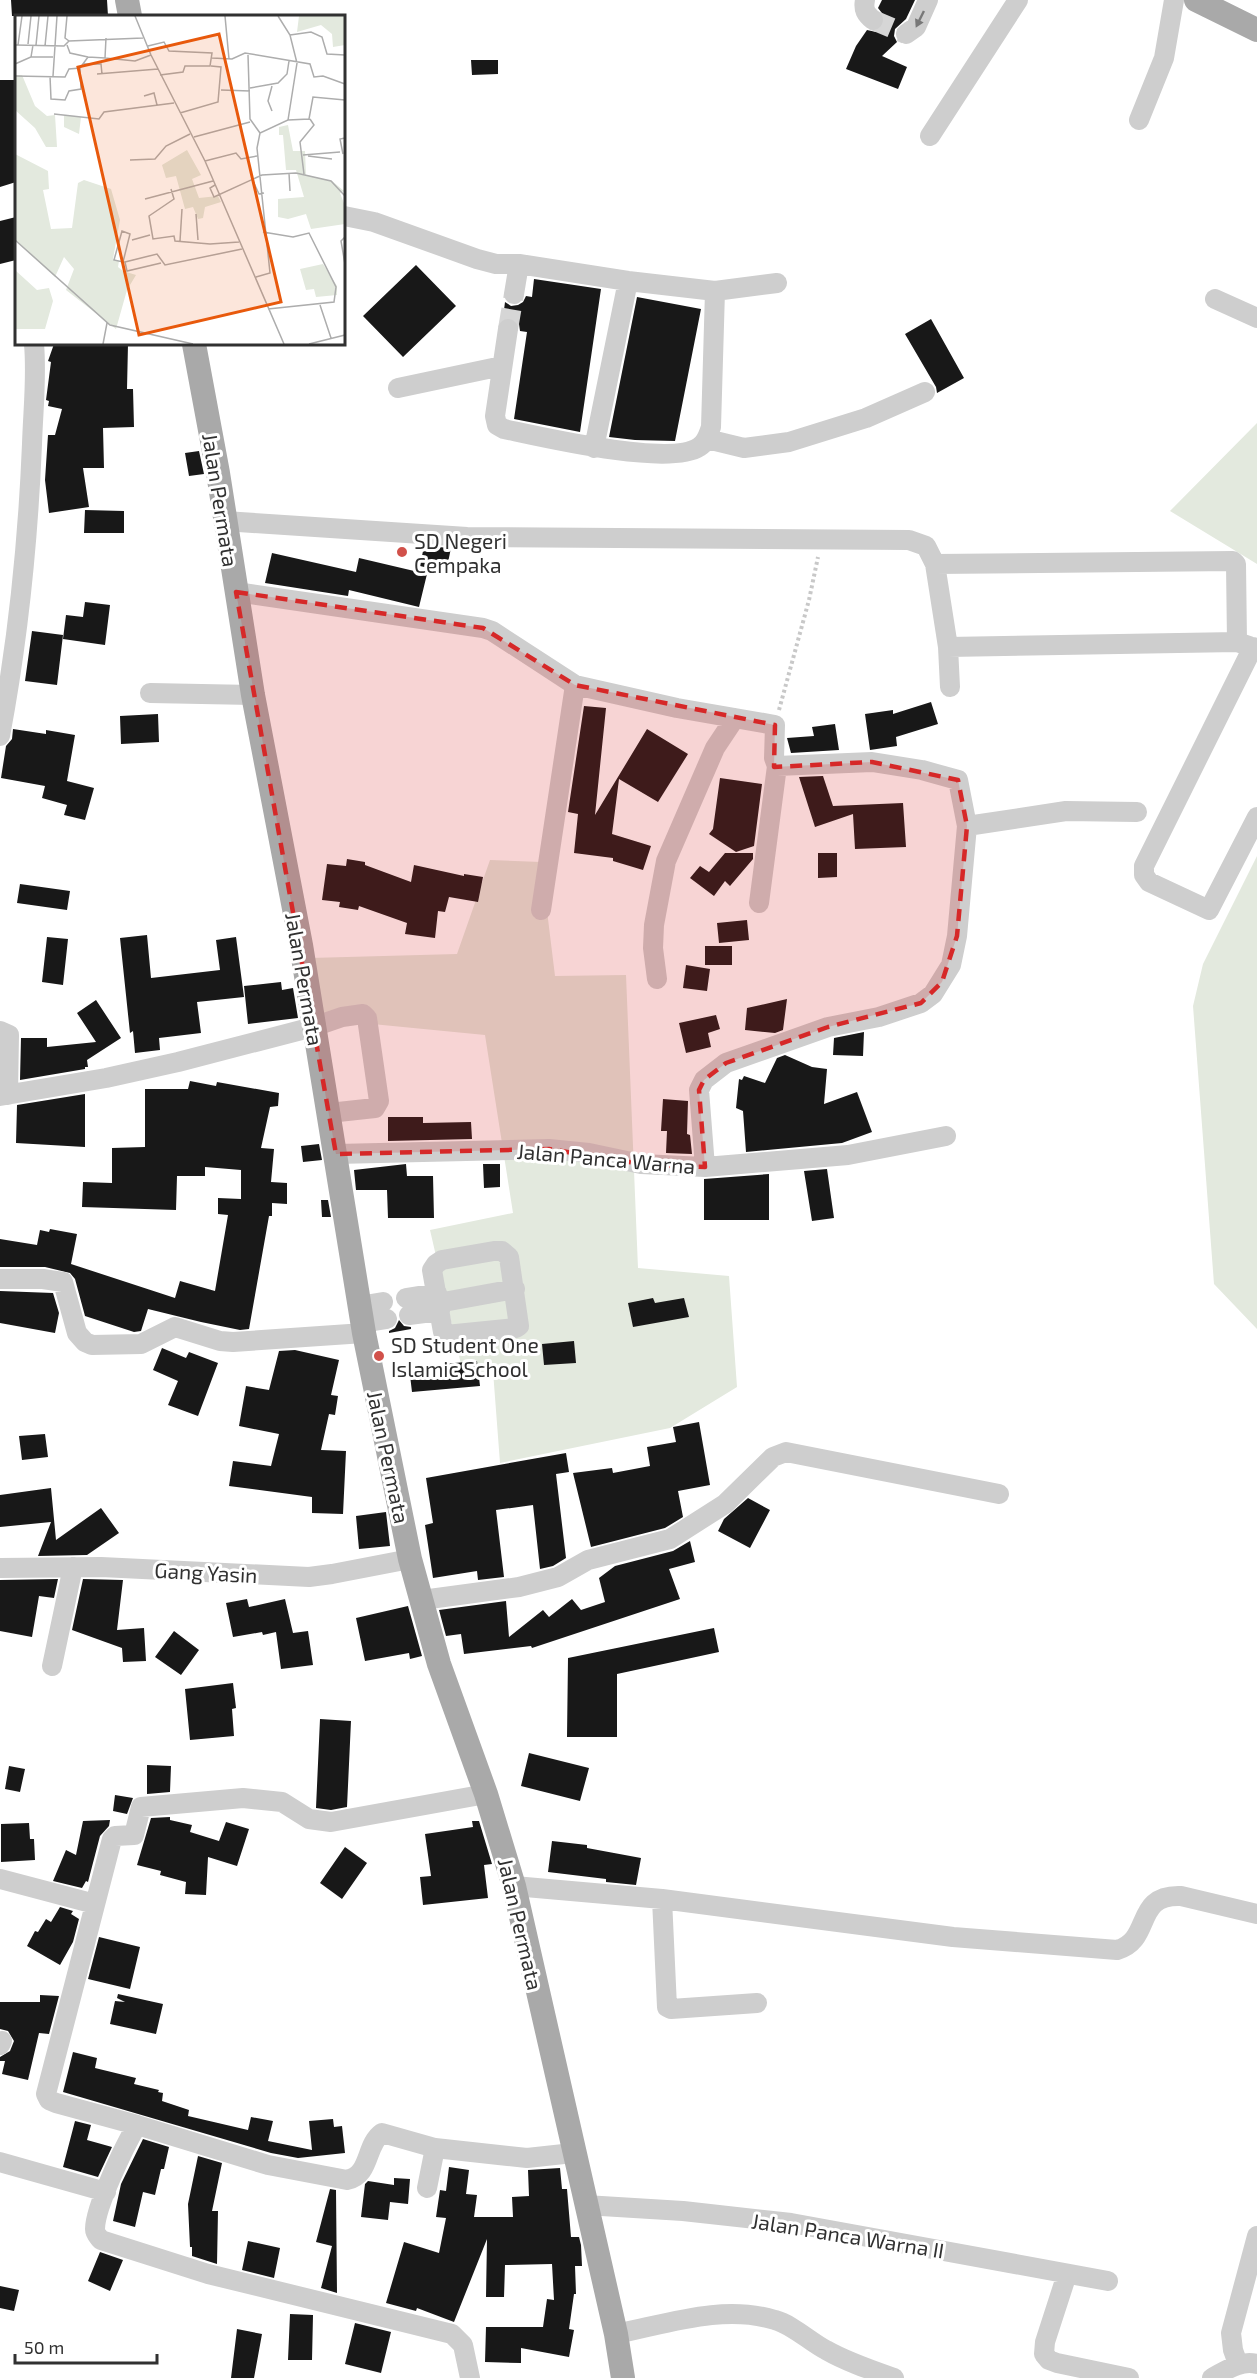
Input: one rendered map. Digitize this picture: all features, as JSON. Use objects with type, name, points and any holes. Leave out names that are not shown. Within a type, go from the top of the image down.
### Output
[{"type":"main road","points":[[127,0],[130,15]]},
{"type":"main road","points":[[1196,0],[1257,30]]},
{"type":"main road","name":"Jalan Permata","points":[[194,345],[218,473],[253,694],[301,945],[362,1321],[410,1558],[440,1664],[486,1794],[514,1886],[616,2334],[623,2378]]},
{"type":"street","points":[[865,0],[866,14],[873,20]]},
{"type":"street","points":[[906,34],[916,27],[928,0]]},
{"type":"street","points":[[930,136],[1018,0]]},
{"type":"street","points":[[1139,120],[1164,58],[1173,0]]},
{"type":"street","points":[[345,216],[374,222],[487,262],[519,264],[628,281],[715,291],[777,283]]},
{"type":"street","points":[[514,294],[519,264]]},
{"type":"street","points":[[594,448],[628,281]]},
{"type":"street","points":[[508,329],[495,416],[497,425],[504,429],[594,448],[668,453],[698,448],[707,439],[711,427],[715,291]]},
{"type":"street","points":[[1215,299],[1257,318]]},
{"type":"street","points":[[0,736],[10,678],[8,629],[29,514],[36,368],[34,345]]},
{"type":"street","points":[[398,388],[502,366]]},
{"type":"street","points":[[707,439],[744,448],[789,442],[812,437],[866,418],[925,392]]},
{"type":"street","points":[[224,521],[467,537],[909,540],[926,546],[935,564],[948,646],[950,687]]},
{"type":"street","points":[[935,564],[1233,561],[1236,564],[1249,646],[1144,866],[1144,875],[1149,882],[1209,910],[1257,817]]},
{"type":"street","points":[[236,592],[471,624],[492,631],[575,685],[677,708],[775,725],[774,759],[777,766],[759,903]]},
{"type":"street","points":[[948,646],[1249,646]]},
{"type":"street","points":[[542,910],[575,685]]},
{"type":"street","points":[[150,693],[253,694]]},
{"type":"street","points":[[657,979],[653,948],[654,926],[666,861],[715,748],[735,718]]},
{"type":"street","points":[[705,1167],[699,1090],[704,1080],[726,1063],[828,1027],[879,1017],[921,1003],[938,988],[951,965],[957,936],[967,826],[958,780],[939,773],[872,762],[777,766]]},
{"type":"street","points":[[967,826],[1066,812],[1137,812]]},
{"type":"street","points":[[0,1030],[9,1035],[4,1095],[106,1078],[178,1062],[313,1027],[342,1017],[363,1014],[367,1018],[378,1106],[329,1113]]},
{"type":"street","name":"Jalan Panca Warna","points":[[336,1154],[549,1149],[589,1153],[641,1164],[705,1167],[848,1155],[946,1136]]},
{"type":"street","points":[[502,1251],[509,1257],[520,1323],[516,1329],[446,1335],[443,1332],[438,1302],[432,1270],[436,1264],[442,1260],[502,1251]]},
{"type":"street","points":[[0,1279],[43,1279],[63,1282],[77,1333],[85,1342],[92,1345],[141,1344],[175,1328],[220,1341],[233,1342],[362,1321],[385,1310]]},
{"type":"street","points":[[407,1306],[515,1289]]},
{"type":"street","points":[[422,1600],[519,1587],[558,1577],[588,1560],[670,1539],[725,1504],[773,1457],[786,1452],[999,1494]]},
{"type":"street","name":"Gang Yasin","points":[[0,1568],[73,1567],[309,1576],[332,1575],[410,1558]]},
{"type":"street","points":[[52,1666],[73,1567]]},
{"type":"street","points":[[486,1794],[331,1822],[309,1819],[282,1802],[243,1798],[142,1806],[134,1835],[115,1836],[112,1839],[46,2094],[49,2100],[56,2103],[268,2165],[337,2180],[353,2179],[362,2172],[376,2137],[382,2133],[435,2148],[527,2158],[573,2153]]},
{"type":"street","points":[[0,1879],[95,1904]]},
{"type":"street","points":[[514,1886],[662,1899],[953,1937],[1117,1950],[1126,1948],[1134,1940],[1152,1903],[1169,1895],[1257,1914]]},
{"type":"street","points":[[662,1899],[667,2007],[671,2009],[757,2003]]},
{"type":"street","points":[[137,2125],[106,2192],[95,2226],[96,2235],[101,2240],[208,2274],[452,2334],[463,2345],[470,2378]]},
{"type":"street","points":[[427,2188],[435,2148]]},
{"type":"street","points":[[0,2162],[106,2192]]},
{"type":"street","name":"Jalan Panca Warna II","points":[[585,2205],[683,2211],[791,2223],[1108,2282]]},
{"type":"street","points":[[1212,2378],[1248,2364],[1233,2350],[1231,2333],[1257,2236]]},
{"type":"street","points":[[1067,2274],[1045,2342],[1044,2354],[1049,2360],[1057,2363],[1129,2378]]},
{"type":"street","points":[[616,2334],[708,2315],[731,2313],[761,2317],[777,2320],[840,2358],[894,2378]]},
{"type":"path","points":[[775,725],[809,600],[822,539]]},
{"type":"highlighted area","points":[[236,592],[483,628],[575,685],[775,725],[774,767],[872,762],[958,780],[967,826],[957,936],[942,982],[921,1003],[828,1027],[726,1063],[704,1080],[699,1090],[705,1167],[641,1164],[549,1149],[336,1154]]},
{"type":"shaded area","points":[[1257,423],[1257,564],[1170,511]]},
{"type":"shaded area","points":[[1257,856],[1257,1329],[1214,1284],[1193,1006],[1203,964]]},
{"type":"shaded area","points":[[490,860],[541,862],[555,976],[626,975],[638,1268],[729,1276],[737,1387],[670,1428],[500,1463],[493,1371],[463,1373],[430,1230],[513,1213],[485,1035],[321,1019],[310,958],[457,954]]},
{"type":"building","points":[[11,0],[107,0],[108,15],[12,16]]},
{"type":"building","points":[[882,0],[915,0],[906,19],[895,29],[894,36],[897,42],[882,56],[907,67],[898,89],[846,69],[856,46],[867,30],[876,32],[882,27],[885,17],[878,8]]},
{"type":"building","points":[[471,60],[498,60],[498,74],[472,75]]},
{"type":"building","points":[[0,80],[15,80],[15,182],[0,187]]},
{"type":"building","points":[[15,217],[15,260],[0,264],[0,221]]},
{"type":"building","points":[[416,265],[456,306],[403,357],[363,316]]},
{"type":"building","points":[[534,279],[601,289],[580,432],[514,419],[527,332],[520,331],[515,319],[503,318],[505,302],[511,306],[518,305],[526,296],[532,297]]},
{"type":"building","points":[[637,297],[701,309],[675,441],[609,437]]},
{"type":"building","points":[[931,319],[964,378],[937,393],[936,387],[905,334]]},
{"type":"building","points":[[54,345],[128,345],[127,389],[133,389],[134,427],[103,428],[104,468],[83,468],[89,507],[49,513],[45,480],[48,435],[55,435],[62,409],[48,406],[49,401],[46,400],[51,362],[48,361]]},
{"type":"building","points":[[199,451],[204,474],[189,476],[185,453]]},
{"type":"building","points":[[85,510],[124,511],[124,533],[84,533]]},
{"type":"building","points":[[424,546],[451,548],[446,572],[420,566]]},
{"type":"building","points":[[272,553],[356,572],[359,558],[427,574],[419,607],[349,590],[348,596],[265,583]]},
{"type":"building","points":[[85,602],[110,605],[105,645],[63,639],[66,615],[83,617]]},
{"type":"building","points":[[32,631],[63,635],[57,685],[25,681]]},
{"type":"building","points":[[931,702],[938,724],[896,737],[897,746],[870,750],[865,714],[893,710],[893,714]]},
{"type":"building","points":[[584,706],[606,708],[595,815],[647,729],[688,754],[658,802],[619,779],[612,834],[651,846],[643,870],[613,861],[613,858],[574,853],[578,814],[568,812]]},
{"type":"building","points":[[158,714],[159,742],[121,744],[120,716]]},
{"type":"building","points":[[835,724],[839,750],[791,753],[787,738],[814,736],[812,727]]},
{"type":"building","points":[[13,729],[46,734],[46,730],[75,735],[67,781],[94,788],[85,820],[64,815],[67,805],[42,798],[45,786],[1,778],[6,746],[12,739]]},
{"type":"building","points":[[823,776],[833,806],[903,803],[906,847],[855,849],[853,814],[815,827],[799,777]]},
{"type":"building","points":[[720,778],[762,784],[754,846],[736,852],[709,834],[713,829]]},
{"type":"building","points":[[725,853],[753,853],[753,859],[730,886],[725,881],[714,896],[690,878],[700,866],[709,872]]},
{"type":"building","points":[[818,853],[837,853],[837,877],[818,878]]},
{"type":"building","points":[[347,859],[365,862],[365,865],[411,882],[414,865],[464,876],[464,874],[483,877],[478,902],[449,897],[445,912],[438,911],[435,938],[405,934],[407,923],[359,906],[358,910],[339,907],[340,902],[322,900],[327,864],[346,866]]},
{"type":"building","points":[[20,884],[70,891],[67,910],[17,903]]},
{"type":"building","points":[[747,920],[749,940],[719,943],[717,923]]},
{"type":"building","points":[[147,935],[151,978],[220,970],[216,940],[236,937],[244,997],[197,1002],[201,1033],[159,1038],[160,1050],[135,1053],[133,1031],[130,1033],[120,938]]},
{"type":"building","points":[[47,937],[68,939],[63,985],[42,982]]},
{"type":"building","points":[[705,946],[732,946],[732,965],[705,965]]},
{"type":"building","points":[[686,965],[710,969],[707,991],[683,988]]},
{"type":"building","points":[[281,982],[282,990],[293,988],[298,1018],[248,1024],[244,986]]},
{"type":"building","points":[[787,999],[783,1030],[775,1033],[745,1030],[747,1008]]},
{"type":"building","points":[[96,1000],[121,1038],[87,1060],[88,1067],[85,1069],[20,1080],[21,1038],[47,1038],[47,1047],[96,1042],[77,1013]]},
{"type":"building","points":[[716,1015],[720,1029],[708,1033],[711,1047],[686,1053],[679,1023]]},
{"type":"building","points":[[864,1032],[863,1056],[833,1055],[834,1038]]},
{"type":"building","points":[[785,1055],[812,1067],[827,1069],[824,1104],[857,1092],[872,1132],[842,1143],[746,1152],[743,1111],[736,1108],[739,1079],[742,1080],[744,1076],[765,1083],[777,1058]]},
{"type":"building","points":[[190,1081],[216,1086],[217,1082],[279,1093],[278,1106],[270,1107],[261,1148],[274,1149],[271,1182],[287,1183],[287,1204],[272,1203],[272,1216],[269,1216],[249,1329],[240,1330],[148,1309],[141,1331],[134,1332],[85,1316],[75,1279],[70,1273],[45,1267],[0,1267],[0,1239],[37,1245],[40,1230],[49,1232],[50,1229],[77,1234],[71,1264],[175,1298],[180,1281],[215,1291],[228,1215],[218,1214],[218,1198],[241,1199],[241,1170],[205,1167],[205,1176],[177,1176],[176,1210],[82,1207],[83,1182],[112,1183],[112,1148],[145,1147],[145,1089],[188,1089]]},
{"type":"building","points":[[85,1094],[85,1147],[16,1143],[17,1105]]},
{"type":"building","points":[[663,1099],[688,1101],[687,1134],[690,1135],[692,1154],[666,1153],[667,1131],[661,1131]]},
{"type":"building","points":[[388,1117],[423,1117],[423,1123],[471,1122],[472,1139],[388,1141]]},
{"type":"building","points":[[319,1144],[322,1160],[303,1162],[301,1146]]},
{"type":"building","points":[[406,1164],[407,1176],[433,1176],[434,1218],[388,1218],[387,1190],[356,1190],[354,1170]]},
{"type":"building","points":[[483,1164],[500,1164],[500,1187],[484,1188]]},
{"type":"building","points":[[827,1169],[834,1218],[812,1221],[804,1171]]},
{"type":"building","points":[[769,1174],[769,1220],[704,1220],[704,1179]]},
{"type":"building","points":[[321,1200],[328,1200],[331,1217],[322,1217]]},
{"type":"building","points":[[0,1291],[53,1293],[59,1313],[55,1333],[0,1323]]},
{"type":"building","points":[[653,1298],[655,1303],[684,1298],[689,1317],[633,1327],[628,1303]]},
{"type":"building","points":[[399,1320],[411,1329],[389,1333],[395,1328]]},
{"type":"building","points":[[574,1341],[576,1363],[544,1365],[542,1344]]},
{"type":"building","points":[[162,1348],[186,1358],[189,1352],[218,1363],[198,1416],[168,1405],[178,1381],[153,1370]]},
{"type":"building","points":[[295,1350],[339,1360],[331,1395],[338,1396],[335,1415],[329,1414],[321,1450],[346,1451],[343,1514],[312,1513],[312,1497],[229,1486],[233,1461],[271,1466],[279,1434],[239,1426],[246,1386],[269,1390],[279,1351]]},
{"type":"building","points":[[477,1361],[480,1386],[412,1392],[409,1367]]},
{"type":"building","points":[[699,1422],[710,1485],[678,1491],[683,1517],[665,1528],[591,1547],[573,1473],[612,1468],[613,1473],[650,1466],[647,1447],[676,1442],[673,1427]]},
{"type":"building","points":[[45,1434],[48,1457],[22,1460],[19,1436]]},
{"type":"building","points":[[566,1453],[569,1472],[556,1474],[566,1558],[553,1566],[540,1569],[533,1505],[496,1510],[504,1577],[478,1580],[477,1571],[433,1578],[425,1525],[433,1523],[426,1478]]},
{"type":"building","points":[[51,1488],[56,1540],[101,1508],[119,1533],[87,1555],[38,1556],[51,1522],[0,1527],[0,1495]]},
{"type":"building","points":[[748,1498],[770,1510],[750,1548],[718,1531],[724,1519]]},
{"type":"building","points":[[386,1512],[390,1546],[359,1549],[356,1516]]},
{"type":"building","points":[[690,1541],[695,1562],[669,1569],[680,1599],[532,1648],[531,1646],[464,1654],[461,1634],[446,1636],[439,1610],[506,1601],[509,1637],[543,1610],[549,1617],[572,1599],[581,1610],[605,1602],[599,1578],[615,1566],[673,1551]]},
{"type":"building","points":[[58,1579],[54,1598],[39,1596],[32,1637],[0,1631],[0,1580]]},
{"type":"building","points":[[83,1579],[123,1580],[117,1630],[144,1628],[146,1661],[123,1662],[122,1648],[72,1630]]},
{"type":"building","points":[[247,1599],[249,1607],[285,1599],[293,1633],[308,1631],[313,1665],[281,1669],[276,1632],[233,1637],[226,1603]]},
{"type":"building","points":[[408,1606],[422,1656],[410,1659],[409,1653],[365,1661],[356,1618]]},
{"type":"building","points":[[714,1628],[719,1652],[617,1674],[617,1737],[567,1737],[568,1658]]},
{"type":"building","points":[[174,1631],[199,1650],[181,1675],[155,1657]]},
{"type":"building","points":[[233,1683],[236,1708],[232,1709],[234,1736],[190,1740],[185,1689]]},
{"type":"building","points":[[320,1719],[351,1721],[347,1807],[331,1810],[316,1808]]},
{"type":"building","points":[[529,1753],[589,1768],[580,1801],[521,1786]]},
{"type":"building","points":[[147,1765],[171,1766],[170,1792],[147,1794]]},
{"type":"building","points":[[9,1766],[25,1769],[20,1792],[5,1789]]},
{"type":"building","points":[[115,1795],[133,1798],[127,1814],[113,1811]]},
{"type":"building","points":[[170,1817],[170,1820],[192,1825],[190,1832],[219,1841],[226,1822],[249,1829],[237,1866],[208,1857],[206,1895],[185,1894],[186,1882],[160,1875],[161,1871],[137,1865],[151,1818]]},
{"type":"building","points":[[110,1820],[109,1826],[100,1836],[88,1882],[86,1881],[82,1888],[53,1881],[66,1850],[76,1855],[83,1821]]},
{"type":"building","points":[[472,1821],[479,1821],[492,1864],[484,1865],[488,1898],[423,1905],[420,1877],[431,1876],[425,1834],[473,1827]]},
{"type":"building","points":[[29,1823],[30,1839],[34,1839],[35,1860],[1,1862],[1,1824]]},
{"type":"building","points":[[552,1841],[587,1845],[587,1848],[641,1858],[636,1885],[548,1872]]},
{"type":"building","points":[[345,1847],[367,1863],[342,1899],[320,1883]]},
{"type":"building","points":[[60,1907],[73,1911],[71,1914],[79,1919],[73,1942],[60,1965],[27,1946],[35,1931],[38,1932],[46,1919],[51,1922]]},
{"type":"building","points":[[99,1937],[140,1947],[130,1989],[88,1979]]},
{"type":"building","points":[[118,1994],[163,2004],[156,2034],[110,2024],[115,2001],[125,2002],[117,1998]]},
{"type":"building","points":[[40,1995],[59,1996],[49,2034],[39,2033],[28,2080],[2,2074],[5,2061],[0,2061],[0,2057],[10,2051],[14,2041],[8,2031],[0,2029],[0,2002],[40,2002]]},
{"type":"building","points":[[73,2052],[97,2058],[95,2068],[136,2078],[134,2084],[159,2090],[158,2092],[163,2093],[162,2101],[189,2110],[188,2116],[248,2130],[251,2117],[273,2121],[268,2141],[312,2150],[309,2121],[333,2119],[334,2127],[342,2126],[345,2153],[298,2158],[271,2153],[63,2092]]},
{"type":"building","points":[[75,2121],[91,2125],[87,2140],[112,2147],[98,2177],[63,2167]]},
{"type":"building","points":[[143,2139],[169,2147],[155,2195],[143,2192],[135,2227],[113,2221],[121,2184]]},
{"type":"building","points":[[198,2156],[222,2163],[212,2211],[218,2211],[217,2264],[192,2256],[192,2247],[190,2247],[188,2204]]},
{"type":"building","points":[[449,2167],[469,2170],[466,2194],[477,2195],[474,2217],[513,2217],[512,2197],[529,2196],[528,2170],[560,2168],[562,2189],[567,2189],[571,2237],[579,2237],[582,2266],[575,2266],[576,2294],[574,2294],[569,2329],[574,2330],[569,2357],[521,2348],[521,2363],[485,2362],[486,2327],[543,2327],[547,2299],[554,2300],[552,2264],[505,2265],[504,2297],[486,2297],[487,2239],[454,2322],[417,2308],[416,2311],[386,2303],[404,2242],[439,2253],[446,2218],[436,2217],[440,2190],[446,2191]]},
{"type":"building","points":[[394,2178],[410,2179],[408,2204],[390,2202],[388,2220],[361,2217],[365,2184],[368,2181],[394,2185]]},
{"type":"building","points":[[330,2189],[336,2190],[337,2293],[321,2288],[332,2246],[316,2242]]},
{"type":"building","points":[[248,2241],[280,2248],[274,2278],[242,2270]]},
{"type":"building","points":[[100,2252],[123,2260],[110,2291],[88,2281]]},
{"type":"building","points":[[0,2286],[19,2290],[14,2311],[0,2308]]},
{"type":"building","points":[[290,2314],[313,2315],[312,2360],[288,2360]]},
{"type":"building","points":[[355,2323],[391,2332],[381,2373],[345,2364]]},
{"type":"building","points":[[237,2329],[262,2334],[254,2378],[231,2378]]},
{"type":"tunnel","points":[[873,20],[906,34]]},
{"type":"tunnel","points":[[508,329],[514,294]]},
{"type":"place","name":"SD Negeri Cempaka","points":[[402,552]]},
{"type":"place","name":"SD Student One Islamic School","points":[[379,1356]]}]
